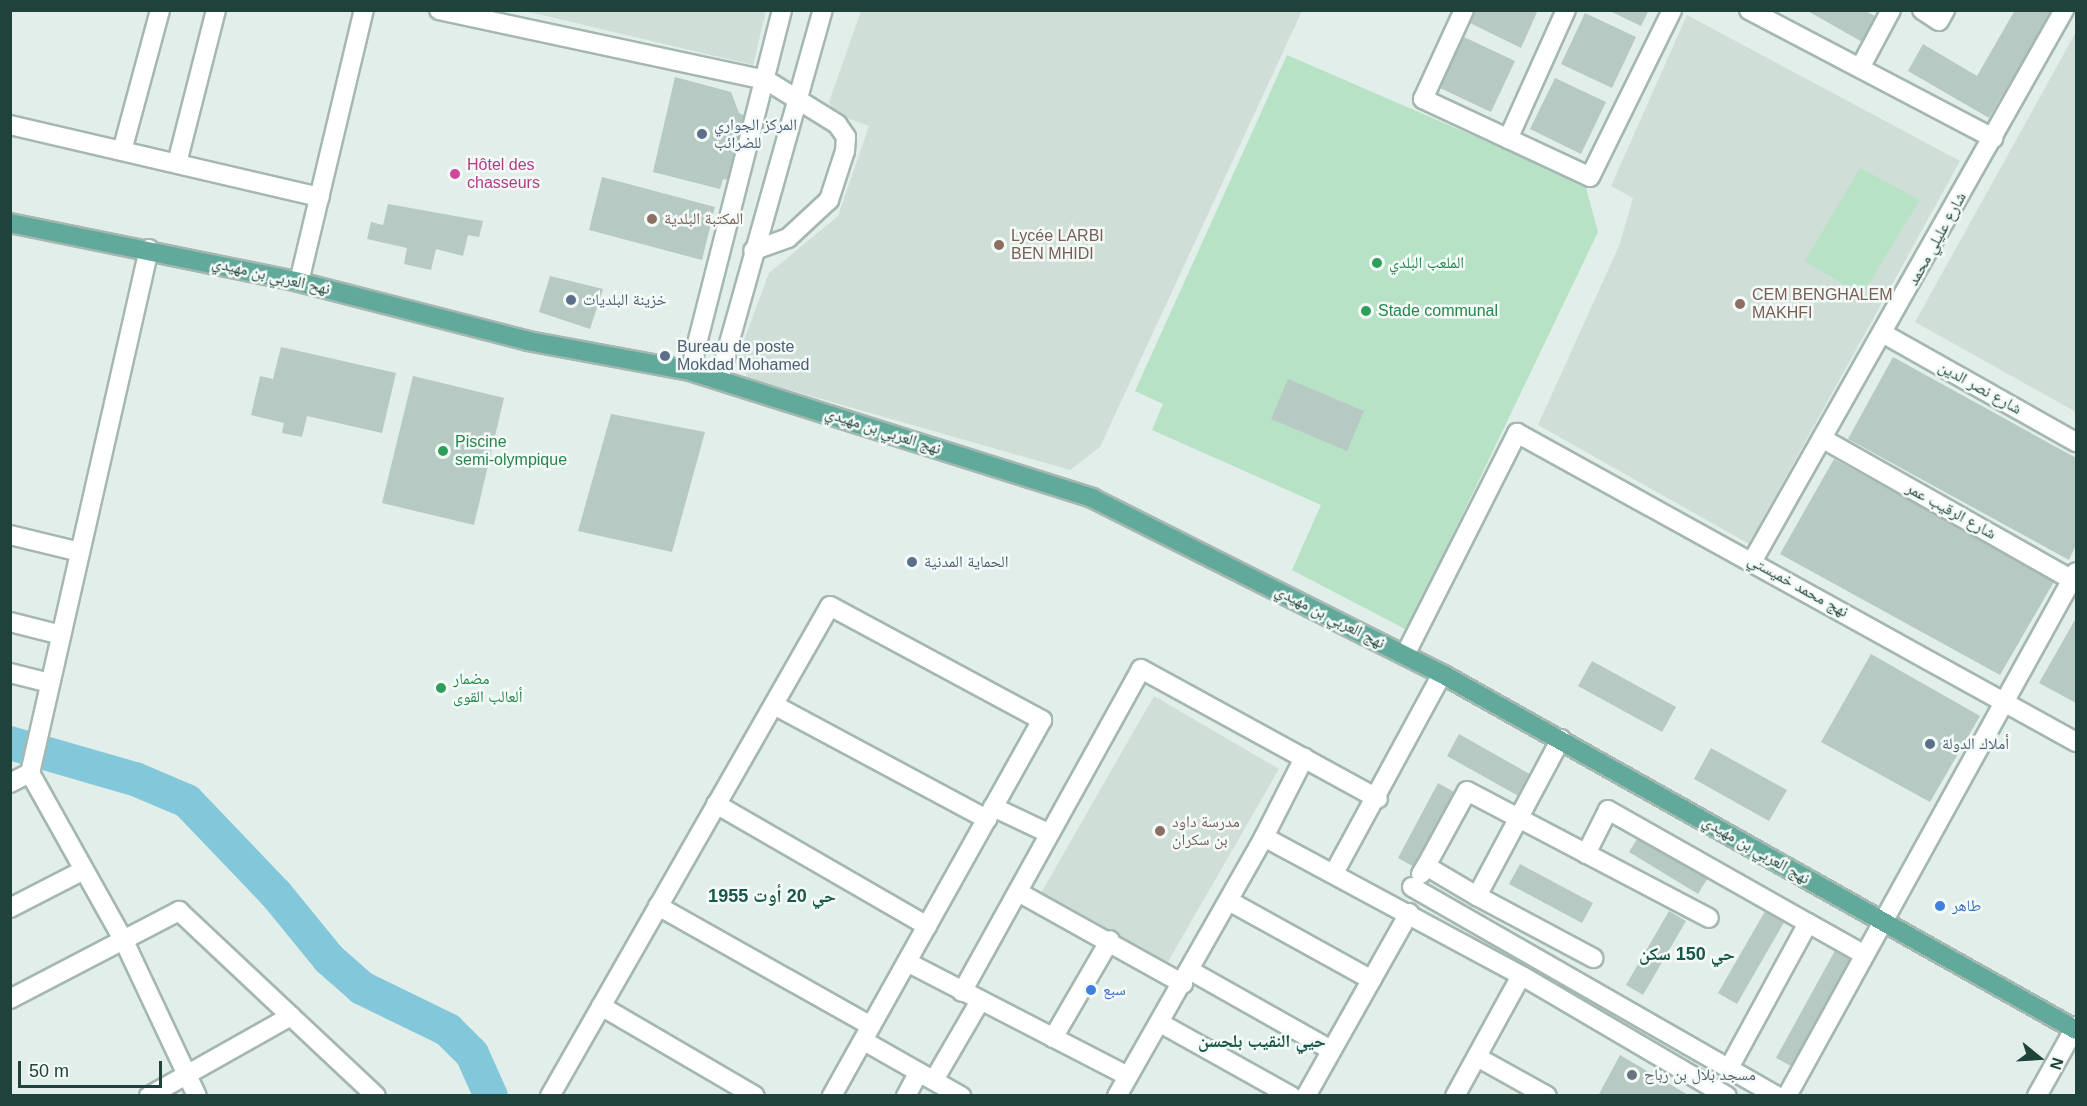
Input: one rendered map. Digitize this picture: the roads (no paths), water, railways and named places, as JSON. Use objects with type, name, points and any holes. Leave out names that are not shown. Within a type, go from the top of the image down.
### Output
[{"type":"main road","name":"نهح العربي بن مهيدي","points":[[10,224],[149,249],[300,282],[528,342]]},
{"type":"main road","name":"نهج العربي بن مهيدي","points":[[528,342],[690,371],[719,379],[1092,498],[1442,674],[2075,1029]]},
{"type":"street","points":[[122,151],[160,10]]},
{"type":"street","points":[[177,163],[216,10]]},
{"type":"street","points":[[300,282],[364,10]]},
{"type":"street","points":[[439,10],[485,16],[766,80],[837,124],[846,137],[845,151],[829,200],[788,238],[753,251]]},
{"type":"street","points":[[690,371],[782,10]]},
{"type":"street","points":[[719,379],[753,251],[823,10]]},
{"type":"street","points":[[1464,10],[1423,99],[1590,177],[1672,10]]},
{"type":"street","points":[[1508,139],[1566,10]]},
{"type":"street","points":[[1749,10],[1993,138]]},
{"type":"street","points":[[1860,68],[1891,10]]},
{"type":"street","points":[[1922,10],[1939,21],[1944,10]]},
{"type":"street","name":"شارع عليلي محمد","points":[[1753,560],[1825,441],[2064,10]]},
{"type":"street","points":[[10,125],[320,197]]},
{"type":"street","points":[[149,249],[30,772],[124,941],[196,1095]]},
{"type":"street","name":"شارع نصر الدين","points":[[1884,334],[2076,442]]},
{"type":"street","name":"نهج محمد خميستي","points":[[1405,655],[1517,433],[1753,560],[2076,742]]},
{"type":"street","name":"شارع الرقيب عمر","points":[[1825,441],[2075,578]]},
{"type":"street","points":[[10,535],[80,552]]},
{"type":"street","points":[[1787,1095],[1881,922],[2075,578]]},
{"type":"street","points":[[550,1095],[830,606],[1042,720],[832,1095]]},
{"type":"street","points":[[10,622],[61,635]]},
{"type":"street","points":[[962,992],[1048,833],[1141,669],[1378,799]]},
{"type":"street","points":[[10,673],[50,683]]},
{"type":"street","points":[[1334,873],[1378,799],[1442,674]]},
{"type":"street","points":[[774,705],[990,813],[1048,833]]},
{"type":"street","points":[[1477,896],[1561,739]]},
{"type":"street","points":[[1117,1095],[1162,1024],[1264,837],[1304,758]]},
{"type":"street","points":[[10,783],[30,772]]},
{"type":"street","points":[[1306,1095],[1372,980],[1412,887],[1467,791],[1709,918]]},
{"type":"street","points":[[716,804],[927,926]]},
{"type":"street","points":[[1586,854],[1608,810],[1864,955]]},
{"type":"street","points":[[1264,837],[1521,976],[1727,1095]]},
{"type":"street","points":[[1426,866],[1593,958]]},
{"type":"street","points":[[10,908],[84,870]]},
{"type":"street","points":[[1412,887],[1777,1095]]},
{"type":"street","points":[[1018,892],[1331,1050]]},
{"type":"street","points":[[1228,901],[1372,980]]},
{"type":"street","points":[[658,906],[868,1034],[926,1076],[961,1095]]},
{"type":"street","points":[[10,999],[179,911],[376,1095]]},
{"type":"street","points":[[1729,1068],[1808,922]]},
{"type":"street","points":[[1053,1038],[1110,940]]},
{"type":"street","points":[[907,962],[1128,1076]]},
{"type":"street","points":[[1455,1095],[1521,976]]},
{"type":"street","points":[[906,1095],[926,1076],[980,1001]]},
{"type":"street","points":[[601,1006],[755,1095]]},
{"type":"street","points":[[149,1095],[188,1076],[291,1016]]},
{"type":"street","points":[[1162,1024],[1271,1091],[1291,1095]]},
{"type":"street","points":[[2037,1095],[2075,1029]]},
{"type":"street","points":[[1477,1056],[1547,1095]]},
{"type":"waterway","points":[[10,743],[135,779],[187,801],[276,894],[329,959],[362,988],[448,1030],[472,1054],[491,1096]]},
{"type":"place","name":"المركز الجواري للضرائب","points":[[702,134]]},
{"type":"place","name":"Hôtel des chasseurs","points":[[455,174]]},
{"type":"place","name":"المكتبة البلدية","points":[[652,219]]},
{"type":"place","name":"Lycée LARBI BEN MHIDI","points":[[999,245]]},
{"type":"place","name":"الملعب البلدي","points":[[1377,263]]},
{"type":"place","name":"خزينة البلديات","points":[[571,300]]},
{"type":"place","name":"CEM BENGHALEM MAKHFI","points":[[1740,304]]},
{"type":"place","name":"Stade communal","points":[[1366,311]]},
{"type":"place","name":"Bureau de poste Mokdad Mohamed","points":[[665,356]]},
{"type":"place","name":"Piscine semi-olympique","points":[[443,451]]},
{"type":"place","name":"الحماية المدنية","points":[[912,562]]},
{"type":"place","name":"مضمار ألعالب القوى","points":[[441,688]]},
{"type":"place","name":"أملاك الدولة","points":[[1930,744]]},
{"type":"place","name":"مدرسة داود بن سكران","points":[[1160,831]]},
{"type":"place","name":"طاهر","points":[[1940,906]]},
{"type":"place","name":"سبع","points":[[1091,990]]},
{"type":"place","name":"مسجد بلال بن رباح","points":[[1632,1075]]},
{"type":"district","name":"حي 20 أوت 1955","points":[[772,896]]},
{"type":"district","name":"حي 150 سكن","points":[[1687,954]]},
{"type":"district","name":"حيي النقيب بلحسن","points":[[1262,1041]]}]
